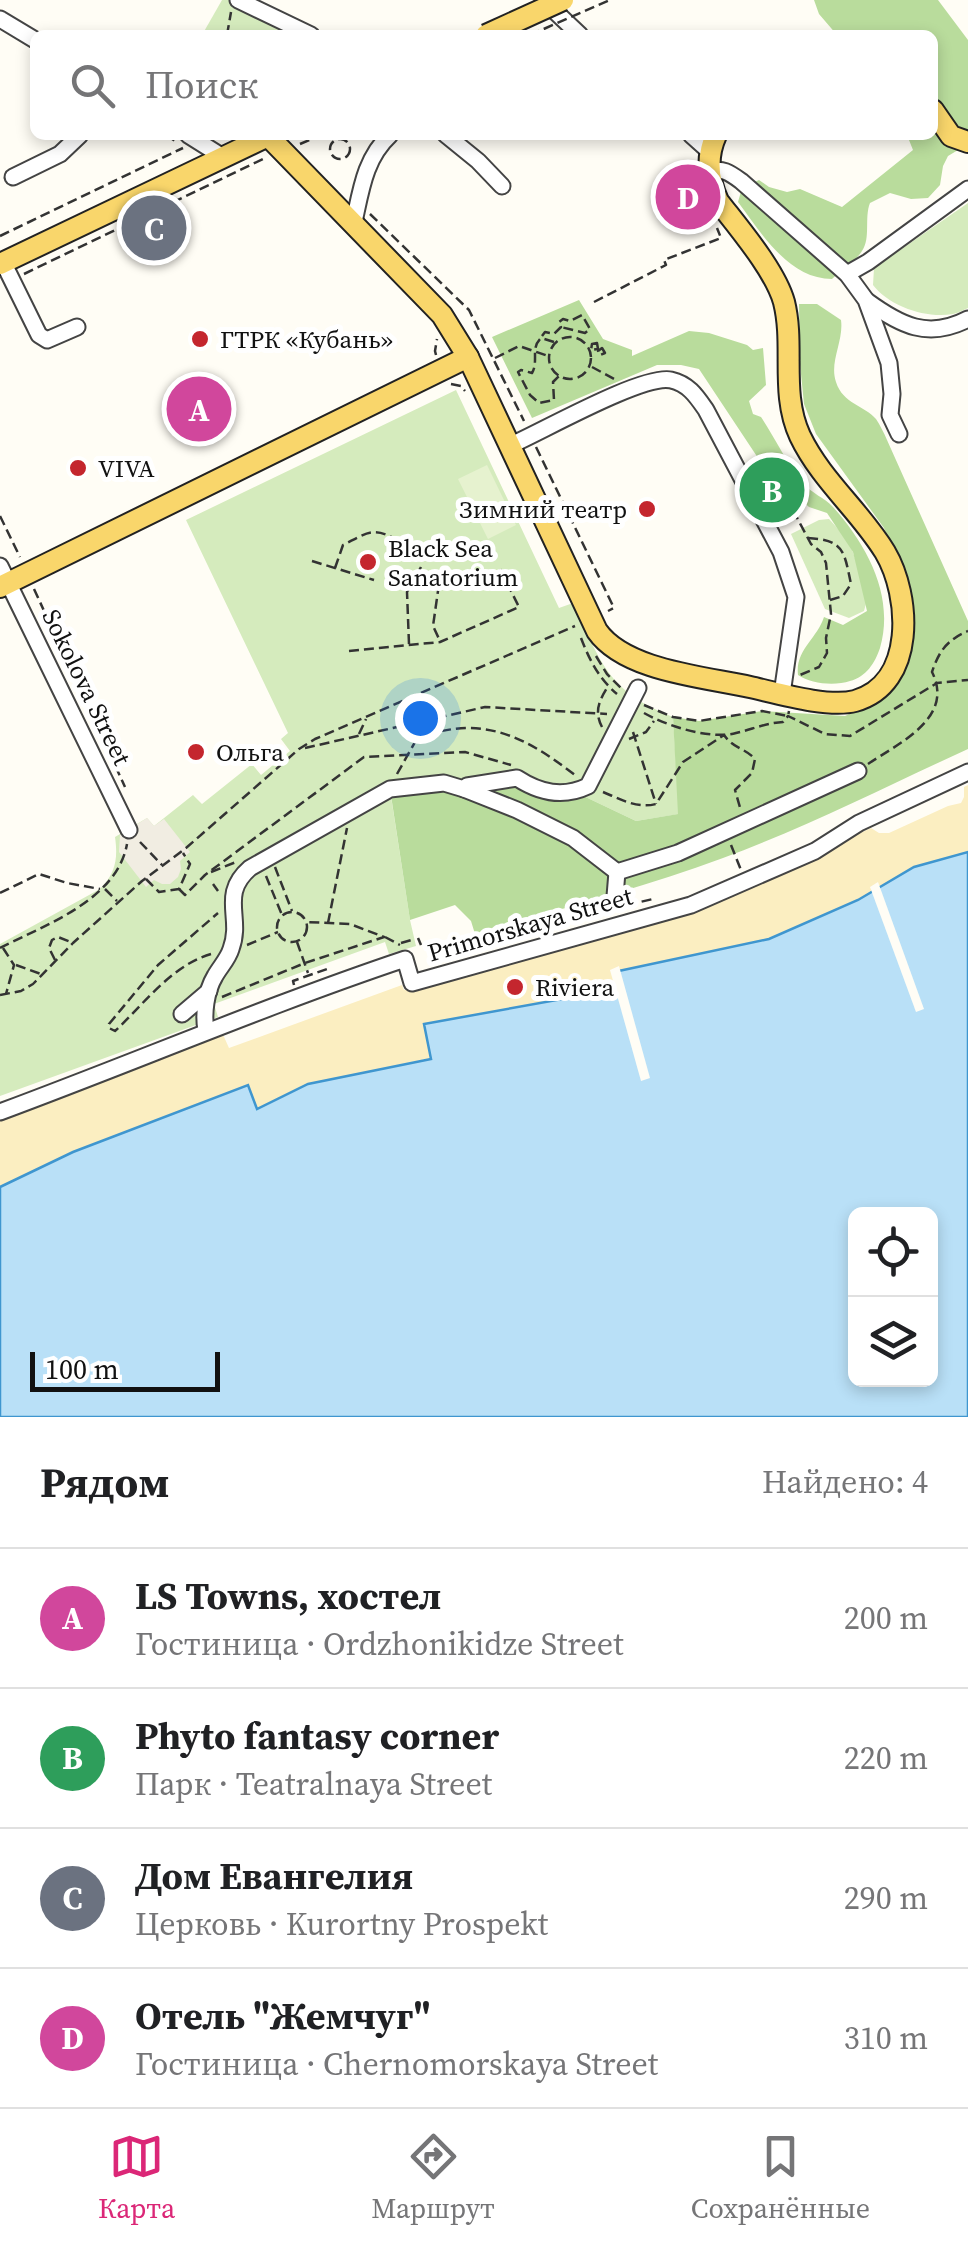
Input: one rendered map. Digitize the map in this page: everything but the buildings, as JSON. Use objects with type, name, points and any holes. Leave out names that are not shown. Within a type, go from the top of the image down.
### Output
[{"type":"main road","points":[[497,30],[564,0]]},
{"type":"main road","points":[[938,117],[951,136],[968,142]]},
{"type":"main road","points":[[5,268],[223,157],[274,140],[442,315],[468,357],[511,445],[583,623],[622,654],[661,668],[788,702],[854,701],[882,688],[898,661],[902,626],[896,578],[874,536],[822,473],[801,438],[789,397],[786,321],[779,287],[712,188],[712,153]]},
{"type":"main road","points":[[7,576],[468,357]]},
{"type":"street","points":[[235,0],[300,30]]},
{"type":"street","points":[[543,0],[575,30]]},
{"type":"street","points":[[0,18],[30,37]]},
{"type":"street","points":[[12,177],[60,154],[75,140]]},
{"type":"street","points":[[196,140],[223,157]]},
{"type":"street","points":[[354,222],[364,176],[377,147],[385,140]]},
{"type":"street","points":[[452,140],[502,186]]},
{"type":"street","points":[[712,153],[718,170],[742,180],[847,274],[866,300],[889,363],[890,416],[899,434]]},
{"type":"street","points":[[847,274],[968,189]]},
{"type":"street","points":[[5,268],[39,335],[47,340],[77,327]]},
{"type":"street","points":[[866,300],[910,326],[933,330],[968,319]]},
{"type":"street","points":[[511,445],[655,380],[669,380],[693,391],[781,552],[793,588],[796,598],[788,702]]},
{"type":"street","name":"Sokolova Street","points":[[7,576],[129,830]]},
{"type":"street","points":[[464,789],[517,778],[546,793],[575,792],[588,786],[632,701]]},
{"type":"street","points":[[617,872],[678,853],[858,771]]},
{"type":"street","name":"Primorskaya Street","points":[[0,1112],[119,1068],[206,1030],[405,959],[412,983],[691,905],[815,851],[859,823],[968,772]]},
{"type":"street","points":[[206,1030],[208,997],[214,978],[231,952],[234,888],[239,878],[265,858],[390,789],[444,784],[464,789],[573,838],[617,872]]},
{"type":"street","points":[[615,896],[617,872]]},
{"type":"street","points":[[182,1014],[208,997]]},
{"type":"path","points":[[228,30],[235,0]]},
{"type":"path","points":[[541,30],[610,0]]},
{"type":"path","points":[[0,236],[184,147],[198,148],[216,140]]},
{"type":"path","points":[[5,268],[274,140]]},
{"type":"path","points":[[333,140],[330,152],[343,159],[349,154],[344,140]]},
{"type":"path","points":[[594,302],[666,265],[664,260],[721,238]]},
{"type":"path","points":[[562,327],[585,334],[590,329],[582,315],[563,320],[559,322],[564,337]]},
{"type":"path","points":[[560,376],[553,382],[554,400],[540,403],[530,395],[518,372],[532,373],[536,343],[545,332],[554,334],[562,327]]},
{"type":"path","points":[[438,331],[434,352],[448,384],[460,386],[470,397]]},
{"type":"path","points":[[591,350],[582,339],[568,336],[554,342],[548,356],[552,371],[565,380],[580,378],[590,366],[594,343],[598,349]]},
{"type":"path","points":[[541,338],[554,342]]},
{"type":"path","points":[[494,358],[520,346],[548,356]]},
{"type":"path","points":[[590,366],[625,385]]},
{"type":"path","points":[[0,995],[27,989],[146,878],[315,738],[583,623],[590,661],[608,686],[655,720],[689,731],[724,735],[783,722],[800,674],[819,667],[824,660],[830,600],[821,552],[807,538],[796,514],[766,492]]},
{"type":"path","points":[[0,516],[20,558],[7,576],[124,786]]},
{"type":"path","points":[[335,568],[343,545],[368,532],[383,532],[397,540]]},
{"type":"path","points":[[807,538],[828,539],[839,545],[846,562],[851,584],[843,596],[830,600]]},
{"type":"path","points":[[312,560],[374,580]]},
{"type":"path","points":[[409,645],[407,592],[421,568]]},
{"type":"path","points":[[349,651],[440,642],[518,607],[500,569],[486,576],[471,570]]},
{"type":"path","points":[[438,584],[433,626],[440,642]]},
{"type":"path","points":[[858,771],[910,737],[932,717],[938,684],[932,672],[939,651],[968,630]]},
{"type":"path","points":[[592,646],[608,674],[632,701],[673,717],[699,720],[762,711],[788,702]]},
{"type":"path","points":[[788,702],[825,734],[850,736],[938,684],[968,680]]},
{"type":"path","points":[[597,714],[608,686]]},
{"type":"path","points":[[299,749],[485,707],[597,714],[632,701]]},
{"type":"path","points":[[632,701],[656,804]]},
{"type":"path","points":[[401,702],[419,735]]},
{"type":"path","points":[[358,736],[368,716]]},
{"type":"path","points":[[419,735],[466,728],[504,733],[543,751],[588,786],[646,807],[656,804],[683,762],[724,735]]},
{"type":"path","points":[[390,789],[419,735]]},
{"type":"path","points":[[724,735],[738,750],[755,759],[752,773],[734,790],[742,814],[733,819],[741,837],[730,843],[745,881]]},
{"type":"path","points":[[180,889],[185,895],[205,875],[364,758],[465,752],[515,766],[517,778]]},
{"type":"path","points":[[328,923],[350,812]]},
{"type":"path","points":[[129,830],[162,866]]},
{"type":"path","points":[[180,889],[190,864],[182,852]]},
{"type":"path","points":[[42,974],[14,965],[1,947],[88,901],[104,888],[124,858]]},
{"type":"path","points":[[265,858],[293,912],[306,922],[306,934],[297,941],[286,940],[278,932],[279,920],[293,912]]},
{"type":"path","points":[[265,858],[283,916]]},
{"type":"path","points":[[205,875],[238,860]]},
{"type":"path","points":[[0,892],[39,874],[100,889],[88,901]]},
{"type":"path","points":[[146,878],[159,892],[180,889]]},
{"type":"path","points":[[104,888],[118,903]]},
{"type":"path","points":[[234,899],[158,965],[109,1028],[115,1031],[191,962],[206,954],[231,952],[278,932]]},
{"type":"path","points":[[306,922],[350,924],[400,943],[417,938],[420,946]]},
{"type":"path","points":[[56,961],[49,948],[52,940],[58,937],[73,943]]},
{"type":"path","points":[[208,997],[384,937]]},
{"type":"path","points":[[297,941],[308,975]]},
{"type":"path","points":[[6,994],[14,965]]},
{"type":"green space","points":[[222,0],[231,0],[294,30],[205,30]]},
{"type":"green space","points":[[814,0],[938,0],[968,40],[968,144],[948,156],[940,185],[928,198],[911,199],[890,193],[870,203],[865,246],[832,279],[802,271],[778,252],[738,202],[742,188],[759,180],[787,192],[800,189],[842,207],[913,150],[909,140],[938,140],[938,30],[833,30],[819,14]]},
{"type":"green space","points":[[968,203],[968,308],[955,314],[920,313],[898,305],[873,285],[874,268]]},
{"type":"green space","points":[[579,300],[603,339],[632,350],[632,356],[689,331],[709,333],[753,350],[763,348],[766,385],[749,401],[753,414],[761,417],[803,483],[830,504],[857,538],[881,591],[884,629],[880,648],[865,673],[844,683],[830,684],[798,675],[803,651],[824,617],[843,625],[867,611],[853,552],[827,513],[809,507],[760,461],[699,369],[657,365],[532,418],[492,337]]},
{"type":"green space","points":[[799,304],[817,304],[841,320],[834,367],[836,382],[849,400],[871,414],[880,426],[968,621],[968,749],[785,833],[631,889],[475,934],[471,921],[455,905],[410,920],[390,789],[517,778],[575,792],[636,821],[678,814],[673,717],[699,721],[762,711],[845,716],[891,690],[907,665],[911,627],[894,553],[884,528],[816,434],[804,404]]},
{"type":"green space","points":[[456,390],[559,608],[573,603],[600,658],[620,685],[633,697],[673,717],[679,814],[636,821],[575,792],[390,790],[416,946],[389,954],[385,942],[214,1004],[218,1017],[0,1096],[0,944],[100,889],[115,865],[115,837],[147,818],[154,826],[193,795],[202,804],[252,764],[261,775],[290,751],[281,739],[288,733],[186,520]]},
{"type":"green space","points":[[487,465],[516,525],[488,539],[458,479]]},
{"type":"green space","points":[[764,465],[803,502],[771,523],[747,477]]},
{"type":"green space","points":[[829,519],[849,541],[868,596],[864,611],[849,618],[825,609],[791,534]]},
{"type":"sand","name":"Riviera","points":[[968,785],[968,852],[914,867],[858,900],[769,939],[615,972],[619,989],[425,1024],[431,1058],[308,1084],[256,1109],[247,1085],[73,1152],[0,1187],[0,1116],[220,1028],[229,1048],[402,985],[404,990],[693,909],[871,828],[889,833],[961,803],[964,787]]},
{"type":"shaded area","points":[[147,818],[154,826],[164,819],[190,852],[180,861],[178,877],[170,884],[154,880],[146,887],[119,852],[120,835]]},
{"type":"water","points":[[968,852],[968,1417],[0,1417],[0,1187],[73,1152],[248,1085],[257,1109],[308,1084],[431,1059],[424,1024],[618,989],[614,972],[769,939],[858,900],[914,867]]},
{"type":"pier","points":[[878,882],[924,1009],[916,1012],[870,887]]},
{"type":"pier","points":[[619,966],[650,1078],[641,1081],[610,970]]},
{"type":"place","name":"Отель \"Жемчуг\"","points":[[688,197]]},
{"type":"place","name":"Дом Евангелия","points":[[154,228]]},
{"type":"place","name":"ГТРК «Кубань»","points":[[200,339]]},
{"type":"place","name":"LS Towns, хостел","points":[[199,409]]},
{"type":"place","name":"VIVA","points":[[78,468]]},
{"type":"place","name":"Phyto fantasy corner","points":[[772,490]]},
{"type":"place","name":"Зимний театр","points":[[647,509]]},
{"type":"place","name":"Black Sea Sanatorium","points":[[368,562]]},
{"type":"place","name":"Ольга","points":[[196,752]]},
{"type":"place","name":"Riviera","points":[[515,987]]}]
